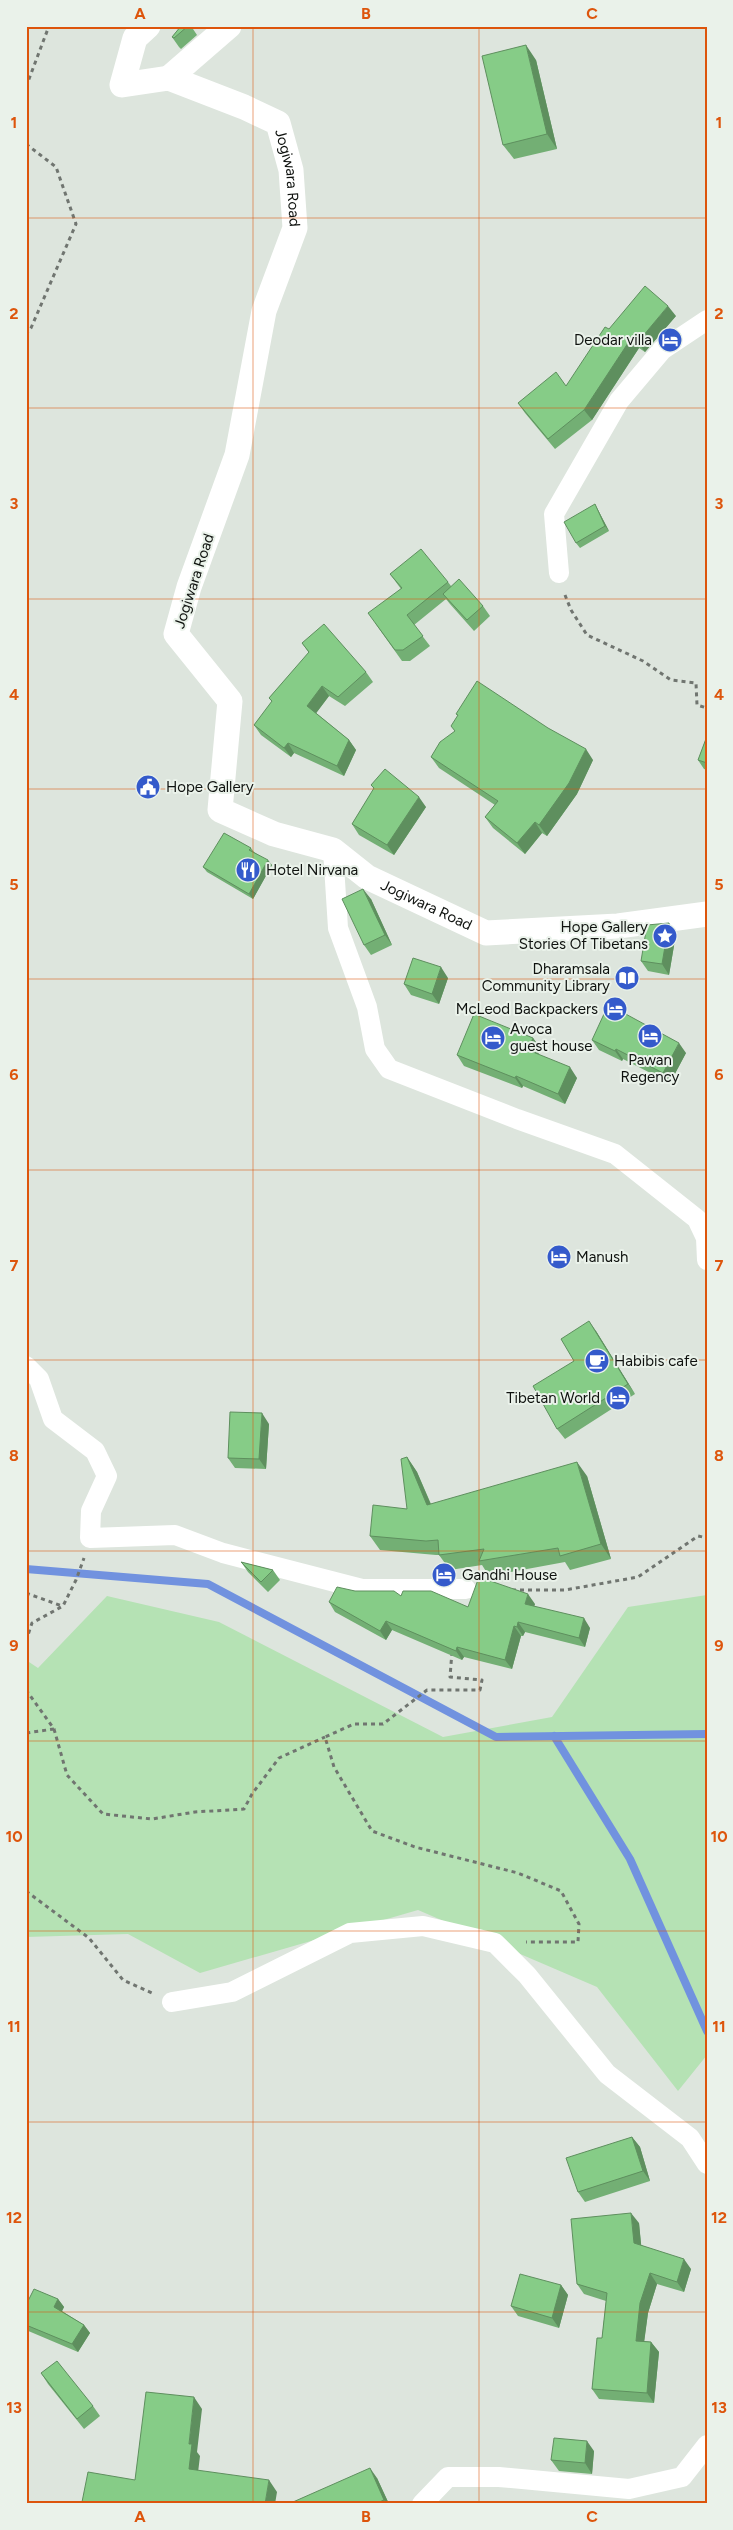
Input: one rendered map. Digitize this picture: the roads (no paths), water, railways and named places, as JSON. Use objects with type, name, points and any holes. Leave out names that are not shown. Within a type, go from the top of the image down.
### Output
[{"type":"street","name":"Jogiwara Road","points":[[148,26],[134,38],[122,85],[169,78],[244,107],[278,123],[291,170],[295,228],[264,311],[237,455],[189,587],[176,634],[230,701],[220,810],[274,834],[333,850],[368,877],[486,933],[618,926],[707,914]]},
{"type":"street","points":[[169,78],[229,26]]},
{"type":"street","points":[[559,573],[554,514],[619,402],[662,350],[707,320]]},
{"type":"street","points":[[333,850],[338,928],[367,1007],[375,1049],[389,1069],[517,1119],[615,1154],[697,1218],[706,1238],[707,1260]]},
{"type":"street","points":[[30,1378],[53,1420],[95,1451],[108,1476],[91,1511],[90,1538],[175,1535],[222,1553],[362,1589],[466,1589]]},
{"type":"street","points":[[172,2002],[232,1992],[350,1933],[423,1926],[495,1944],[527,1975],[607,2074],[690,2138],[707,2164]]},
{"type":"street","points":[[422,2504],[448,2477],[499,2477],[629,2489],[682,2477],[707,2445]]},
{"type":"waterway","points":[[26,1569],[208,1584],[496,1737],[707,1734]]},
{"type":"waterway","points":[[554,1736],[630,1859],[707,2031]]},
{"type":"place","name":"Deodar villa","points":[[670,340]]},
{"type":"place","name":"Hope Gallery","points":[[148,787]]},
{"type":"place","name":"Hotel Nirvana","points":[[248,870]]},
{"type":"place","name":"Hope Gallery Stories Of Tibetans","points":[[665,936]]},
{"type":"place","name":"Dharamsala Community Library","points":[[627,978]]},
{"type":"place","name":"McLeod Backpackers","points":[[615,1009]]},
{"type":"place","name":"Pawan Regency","points":[[650,1036]]},
{"type":"place","name":"Avoca guest house","points":[[493,1038]]},
{"type":"place","name":"Manush","points":[[559,1257]]},
{"type":"place","name":"Habibis cafe","points":[[597,1361]]},
{"type":"place","name":"Tibetan World","points":[[618,1398]]},
{"type":"place","name":"Gandhi House","points":[[444,1575]]}]
